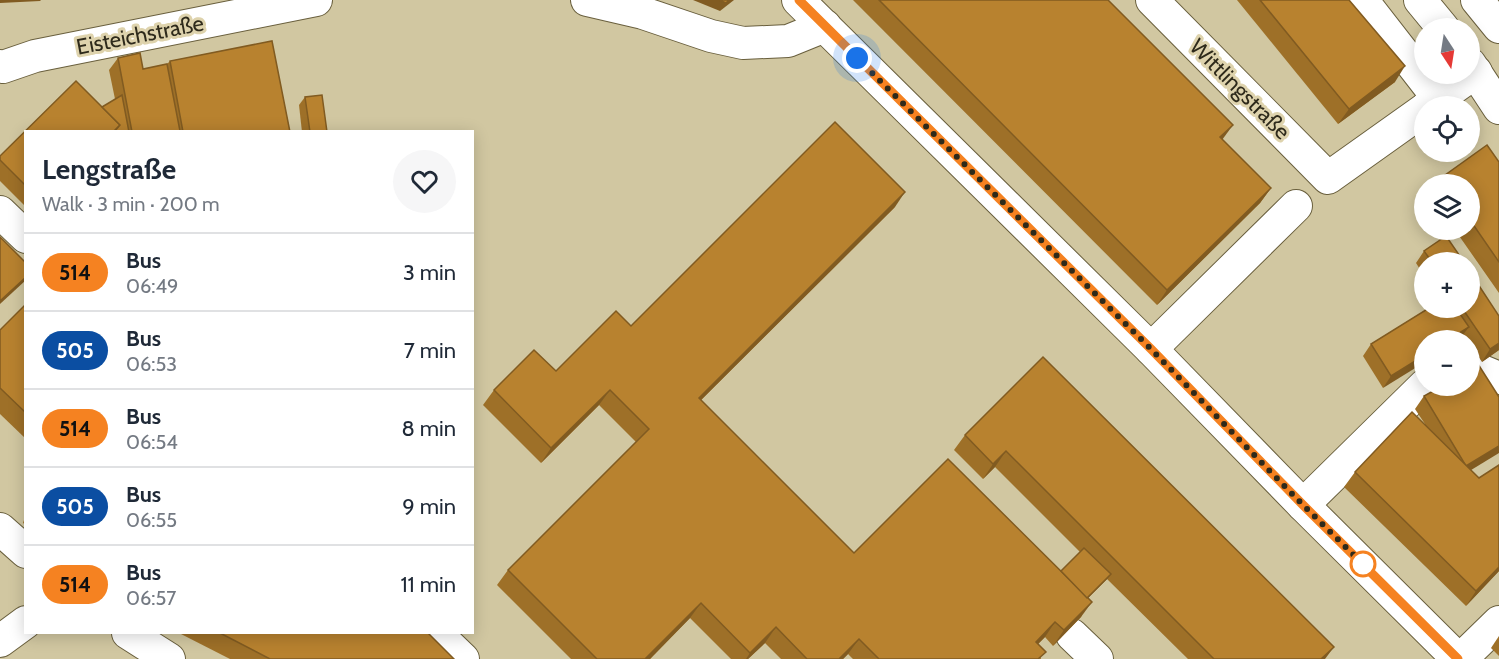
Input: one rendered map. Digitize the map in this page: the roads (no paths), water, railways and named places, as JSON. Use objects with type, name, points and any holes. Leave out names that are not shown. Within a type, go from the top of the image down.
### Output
[{"type":"street","name":"Eisteichstraße","points":[[1,68],[35,56],[316,0]]},
{"type":"street","points":[[587,0],[643,13],[711,36],[743,43],[788,41],[825,26]]},
{"type":"street","points":[[798,0],[1460,659],[1499,622]]},
{"type":"street","name":"Wittlingstraße","points":[[1152,0],[1328,178],[1414,117]]},
{"type":"street","points":[[1362,0],[1425,96]]},
{"type":"street","points":[[1420,0],[1435,18]]},
{"type":"street","points":[[1477,0],[1499,27]]},
{"type":"street","points":[[1480,77],[1497,100]]},
{"type":"street","points":[[1441,96],[1455,84]]},
{"type":"street","points":[[1151,349],[1296,206]]},
{"type":"street","points":[[0,212],[24,235]]},
{"type":"street","points":[[1480,370],[1499,378]]},
{"type":"street","points":[[1303,505],[1414,396]]},
{"type":"street","points":[[0,529],[24,550]]},
{"type":"street","points":[[0,641],[24,623]]},
{"type":"street","points":[[130,634],[169,659]]},
{"type":"street","points":[[437,634],[463,659]]},
{"type":"street","points":[[1072,635],[1097,659]]}]
